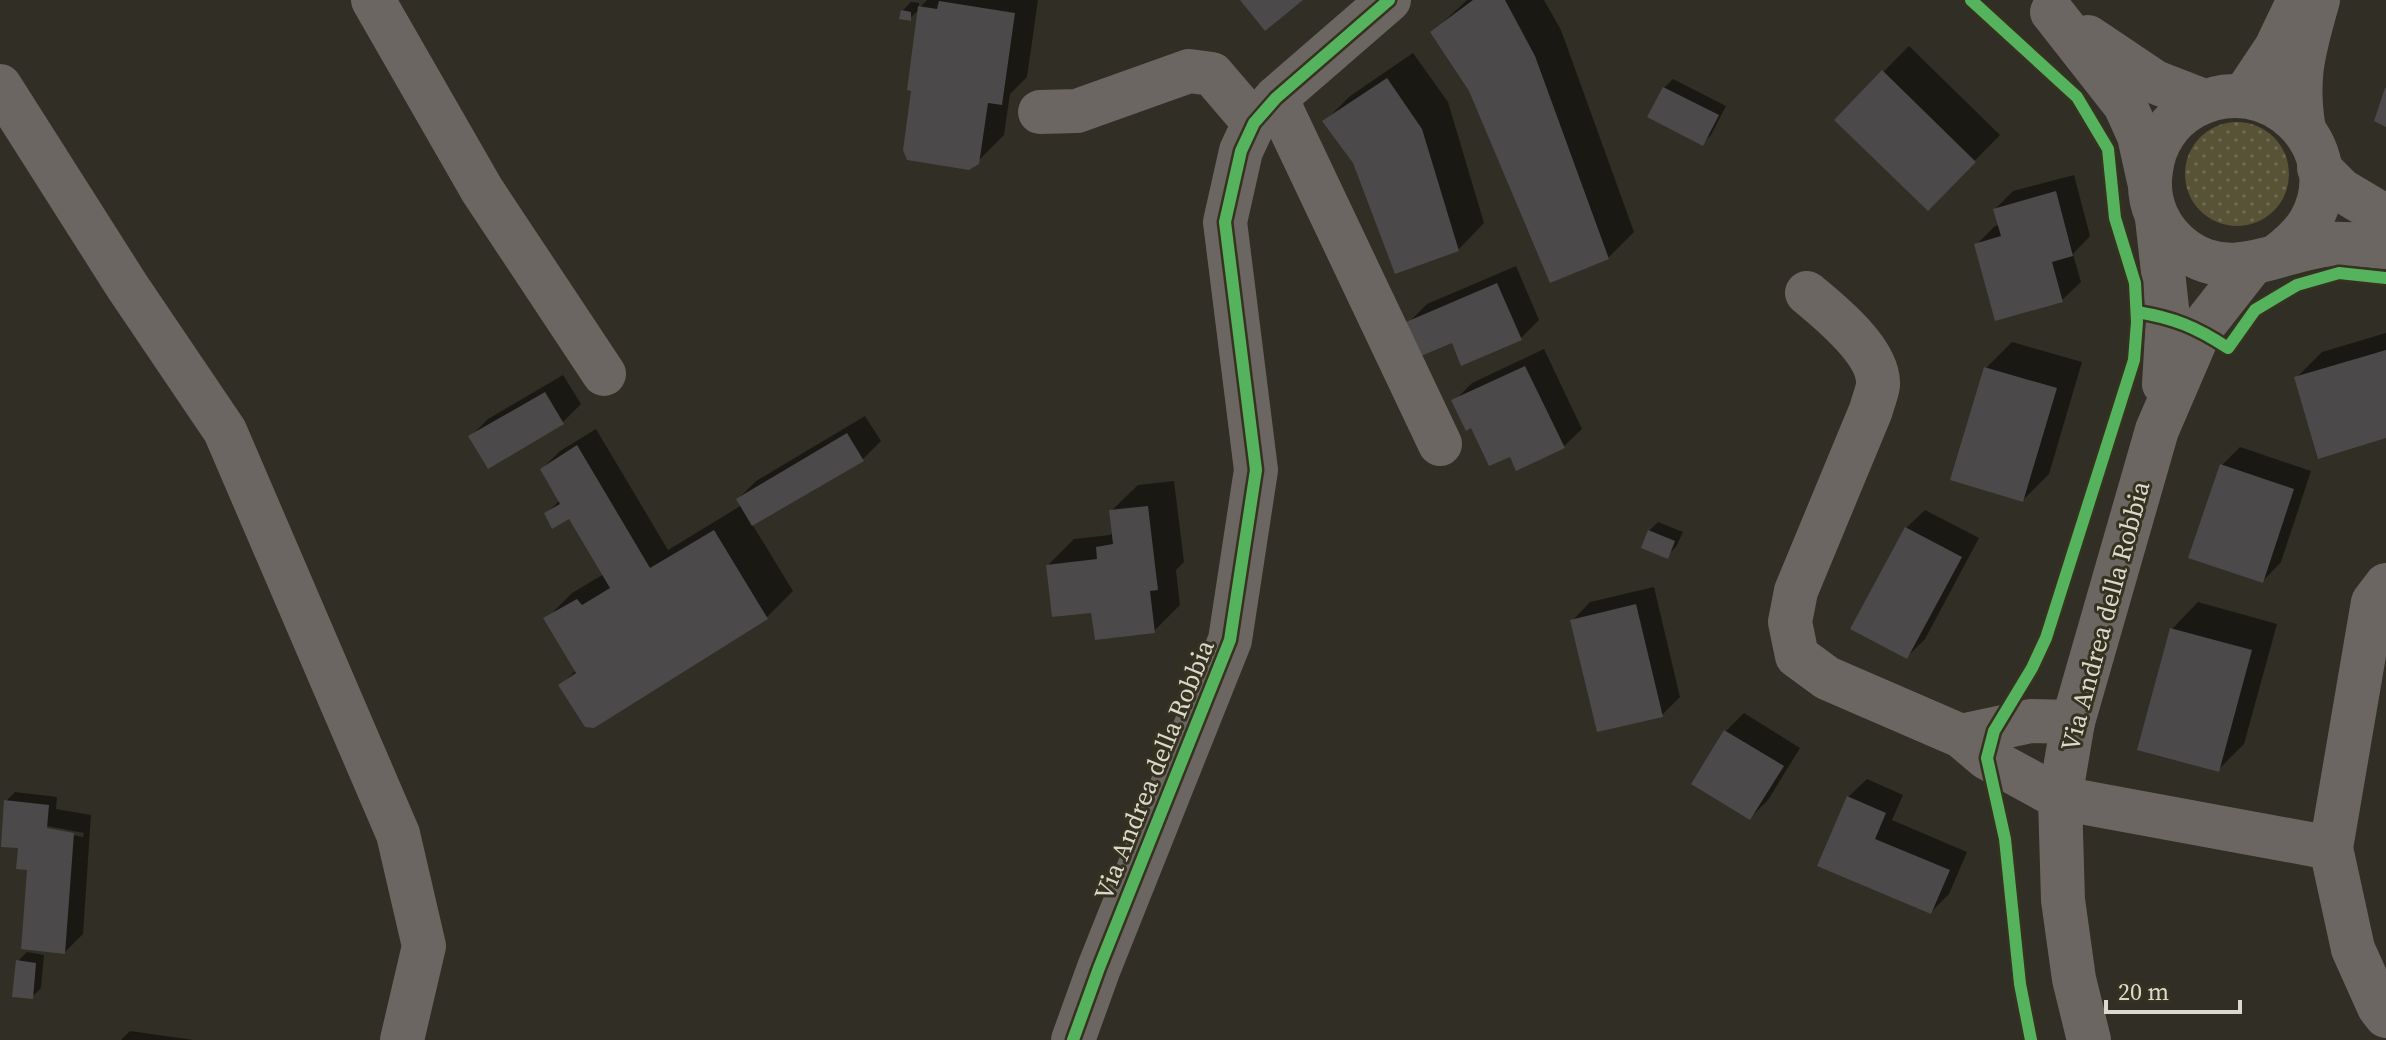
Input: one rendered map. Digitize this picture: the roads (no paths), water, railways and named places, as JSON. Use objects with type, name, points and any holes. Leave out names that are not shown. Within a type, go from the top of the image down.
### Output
[{"type":"street","points":[[373,0],[482,190],[604,374]]},
{"type":"street","name":"Via Andrea della Robbia","points":[[1073,1040],[1230,640],[1256,470],[1225,222],[1241,151],[1265,111],[1389,0]]},
{"type":"street","points":[[2153,200],[2152,156],[2164,133],[2181,114],[2224,98],[2276,48],[2299,0]]},
{"type":"street","points":[[2264,260],[2298,239],[2312,218],[2320,193],[2299,99],[2301,64],[2318,0]]},
{"type":"street","points":[[2045,6],[2155,82],[2224,98],[2267,101],[2287,113],[2341,190],[2386,217]]},
{"type":"street","points":[[2045,6],[2125,105],[2139,136],[2153,200],[2173,241],[2196,258],[2223,266],[2332,244],[2386,247]]},
{"type":"street","points":[[1040,112],[1077,111],[1189,71],[1212,74],[1265,111],[1440,444]]},
{"type":"street","points":[[0,86],[127,286],[225,431],[398,834],[424,946],[402,1040]]},
{"type":"street","name":"Via Andrea della Robbia","points":[[2153,200],[2168,317],[2168,354],[2157,430]]},
{"type":"street","name":"Via Andrea della Robbia","points":[[2089,1040],[2074,979],[2063,900],[2060,798],[2073,722],[2157,430],[2200,330],[2264,260]]},
{"type":"street","points":[[1807,293],[1844,324],[1867,353],[1878,384],[1871,410],[1796,591],[1790,622],[1797,656],[1827,678],[1981,742],[2060,798],[2331,848]]},
{"type":"street","points":[[2386,585],[2373,602],[2331,848],[2353,949],[2386,1016]]},
{"type":"street","points":[[1981,742],[2031,721],[2073,722]]}]
